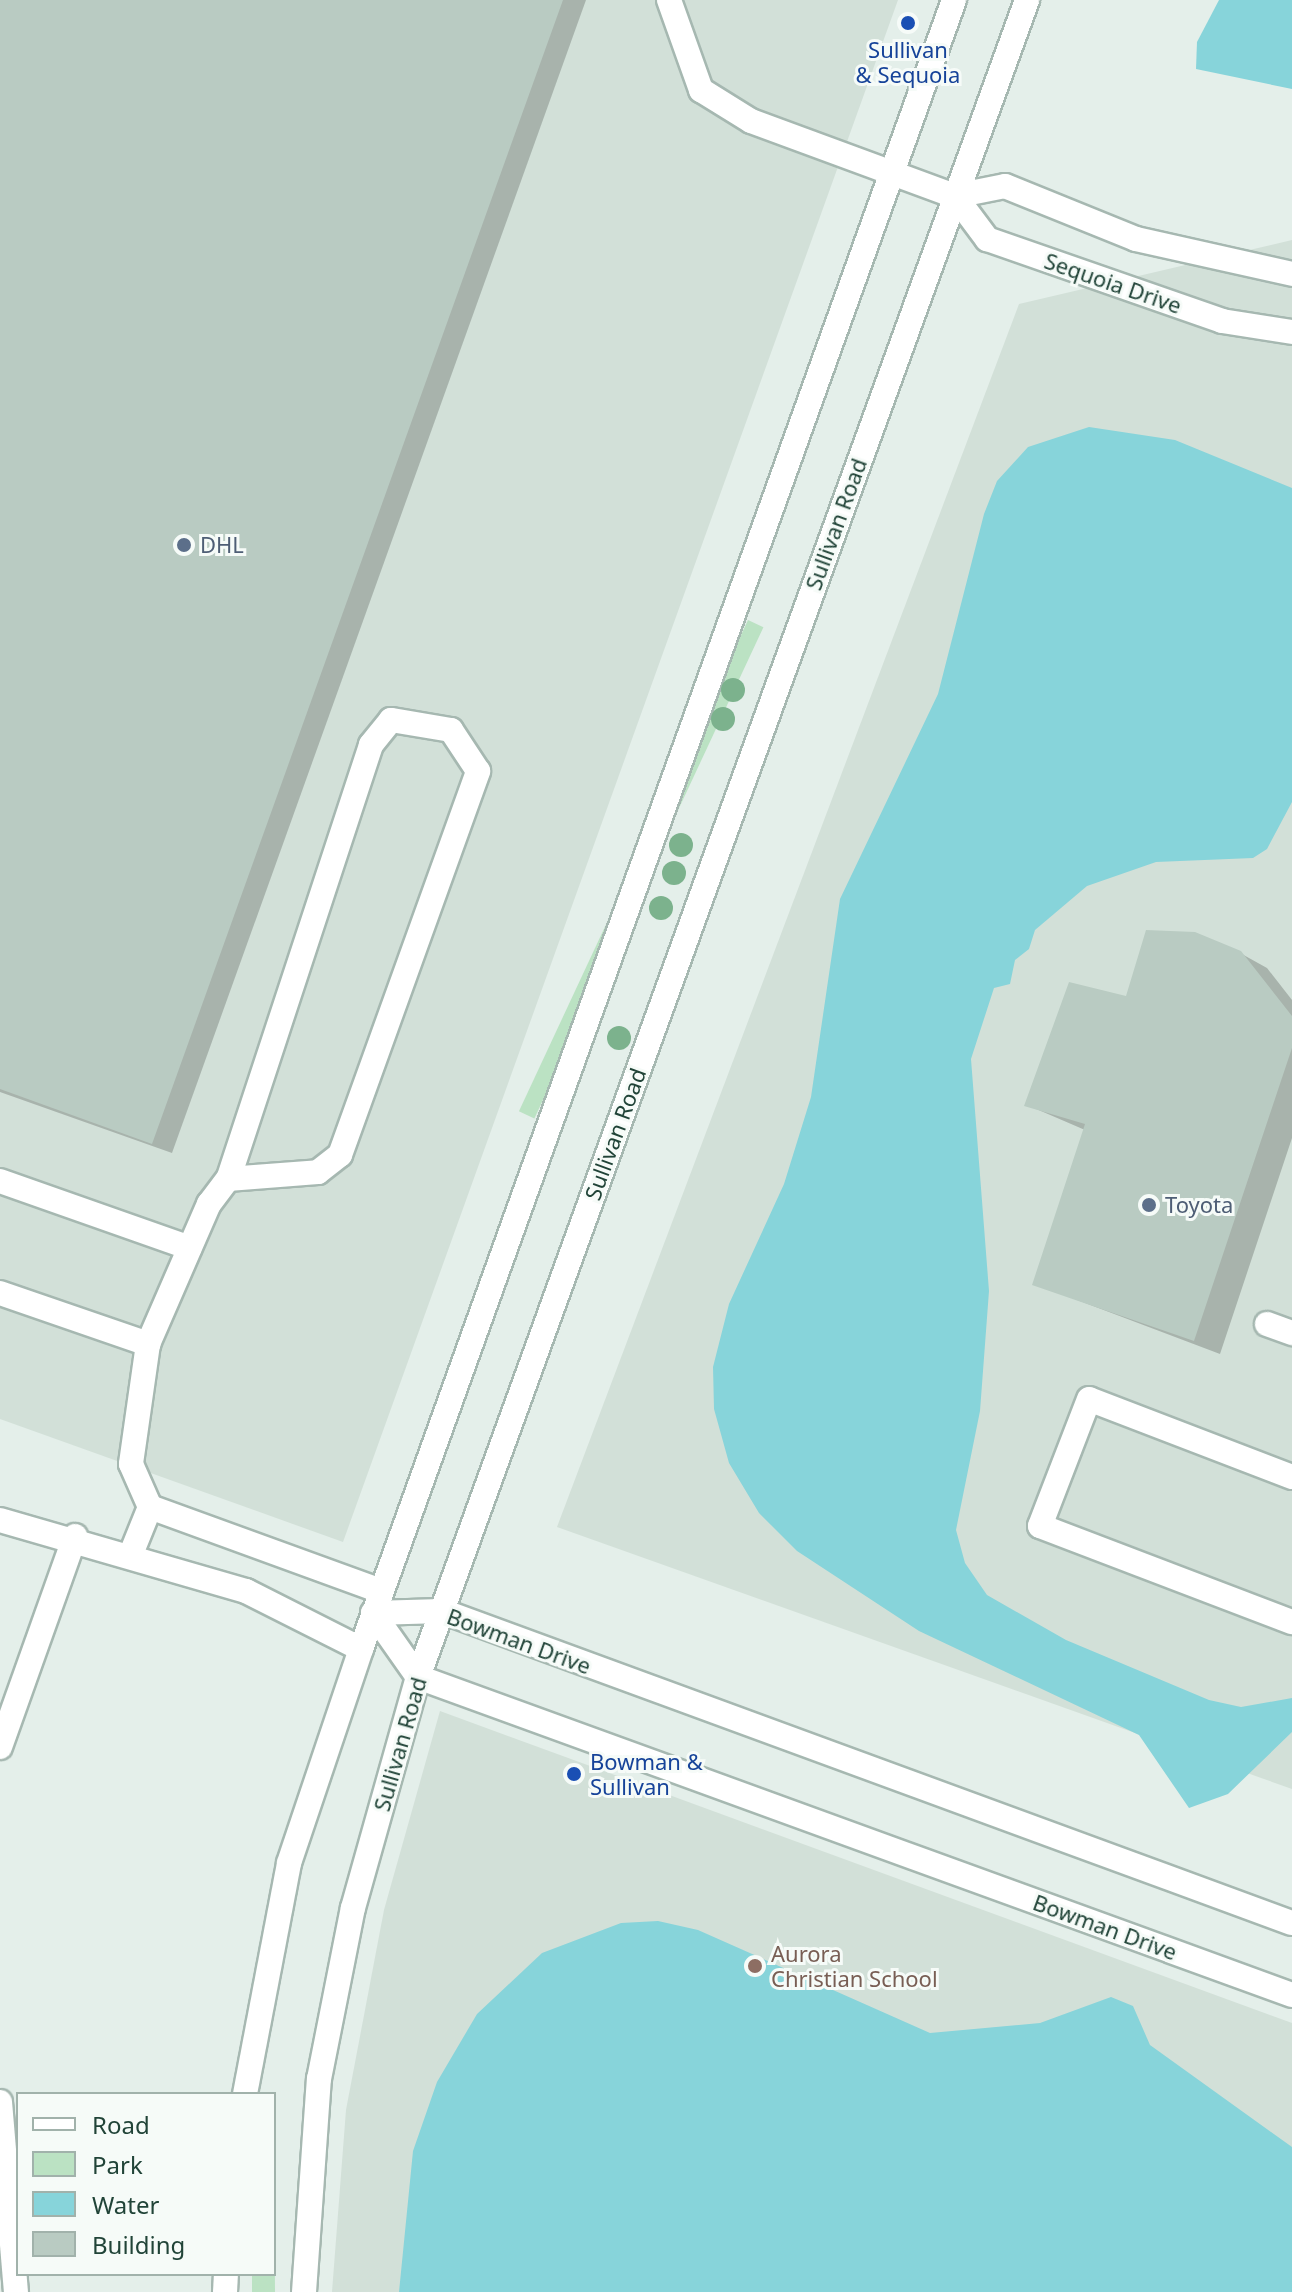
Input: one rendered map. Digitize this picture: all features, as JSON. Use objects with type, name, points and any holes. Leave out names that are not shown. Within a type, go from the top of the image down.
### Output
[{"type":"street","points":[[669,0],[701,90],[751,121],[955,196],[1005,186],[1136,239],[1292,274]]},
{"type":"street","points":[[245,2092],[289,1863],[361,1649],[894,174],[954,0]]},
{"type":"street","name":"Sullivan Road","points":[[304,2292],[319,2079],[353,1908],[418,1677],[1027,0]]},
{"type":"street","name":"Sequoia Drive","points":[[955,196],[987,239],[1222,321],[1292,332]]},
{"type":"street","points":[[228,1179],[318,1172],[340,1155],[478,771],[451,730],[391,720],[371,745],[228,1179],[190,1248],[148,1344],[131,1464],[150,1507],[377,1602],[418,1677]]},
{"type":"street","points":[[0,1181],[190,1248]]},
{"type":"street","points":[[0,1293],[148,1344]]},
{"type":"street","points":[[1267,1324],[1292,1333]]},
{"type":"street","points":[[1292,1477],[1089,1399],[1040,1526],[1292,1622]]},
{"type":"street","points":[[131,1554],[150,1507]]},
{"type":"street","points":[[0,1520],[75,1536],[246,1591],[361,1649]]},
{"type":"street","points":[[0,1747],[75,1536]]},
{"type":"street","name":"Bowman Drive","points":[[377,1602],[442,1611],[1292,1923]]},
{"type":"street","name":"Bowman Drive","points":[[418,1677],[1292,1995]]},
{"type":"street","points":[[0,2102],[16,2292]]},
{"type":"shaded area","points":[[0,0],[898,0],[343,1542],[0,1419]]},
{"type":"shaded area","points":[[1292,240],[1292,1789],[557,1527],[1019,304]]},
{"type":"shaded area","name":"Aurora Christian School","points":[[440,1711],[1292,2023],[1292,2292],[332,2292],[346,2110],[384,1910]]},
{"type":"green space","points":[[748,620],[763,627],[534,1118],[519,1111]]},
{"type":"green space","points":[[252,2276],[275,2276],[275,2292],[252,2292]]},
{"type":"water","points":[[1219,0],[1292,0],[1292,89],[1196,69],[1197,42]]},
{"type":"water","points":[[1089,427],[1175,440],[1292,488],[1292,802],[1267,849],[1253,858],[1156,862],[1087,886],[1035,930],[1029,949],[1015,960],[1010,984],[994,988],[971,1059],[989,1291],[980,1411],[956,1530],[965,1563],[987,1595],[1066,1640],[1209,1700],[1241,1707],[1292,1698],[1292,1732],[1228,1794],[1189,1808],[1139,1735],[919,1631],[797,1551],[759,1513],[729,1463],[714,1409],[713,1367],[729,1304],[784,1184],[811,1097],[840,899],[938,694],[984,514],[997,481],[1028,447]]},
{"type":"water","name":"Aurora Christian School","points":[[658,1921],[698,1930],[930,2033],[1040,2023],[1111,1997],[1133,2006],[1150,2045],[1292,2147],[1292,2292],[399,2292],[413,2151],[437,2082],[477,2014],[542,1953],[621,1923]]},
{"type":"building","name":"DHL","points":[[0,0],[563,0],[152,1144],[0,1089]]},
{"type":"building","name":"Toyota","points":[[1146,930],[1195,932],[1241,951],[1292,1016],[1292,1048],[1194,1341],[1032,1285],[1085,1124],[1024,1106],[1069,982],[1126,996]]},
{"type":"place","name":"Sullivan & Sequoia","points":[[908,23]]},
{"type":"place","name":"DHL","points":[[184,545]]},
{"type":"place","name":"Toyota","points":[[1149,1205]]},
{"type":"place","name":"Bowman & Sullivan","points":[[574,1774]]},
{"type":"place","name":"Aurora Christian School","points":[[755,1966]]}]
